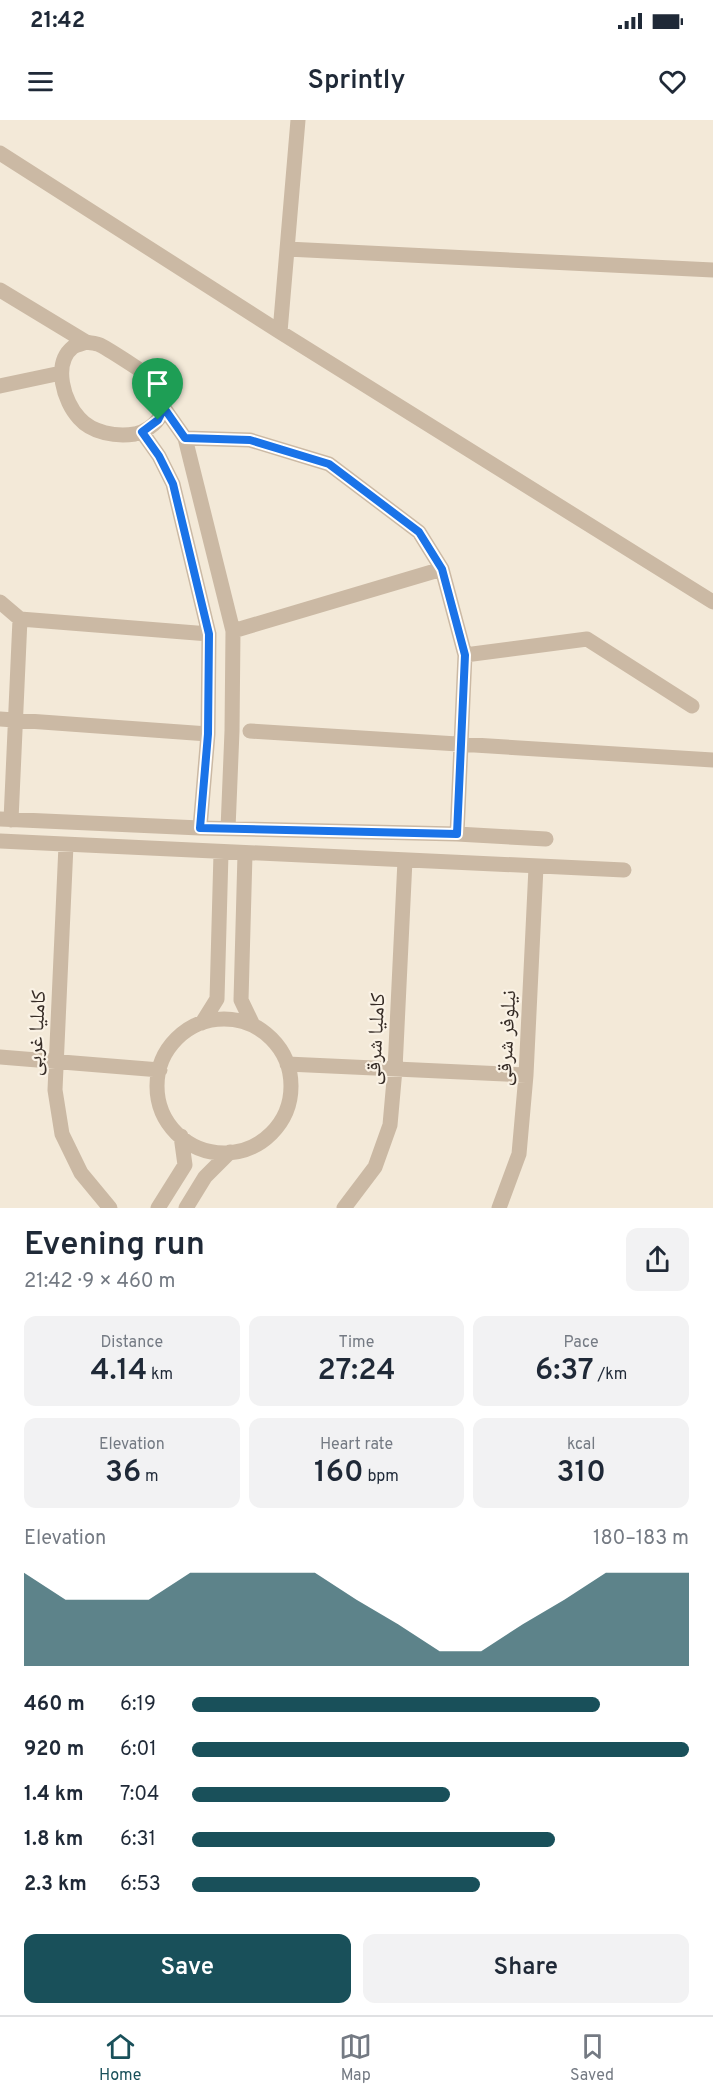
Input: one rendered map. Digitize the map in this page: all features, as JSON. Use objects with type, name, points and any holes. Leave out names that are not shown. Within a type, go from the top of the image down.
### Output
[{"type":"street","points":[[280,332],[298,120]]},
{"type":"street","points":[[0,153],[280,332],[713,602]]},
{"type":"street","points":[[287,249],[713,270]]},
{"type":"street","points":[[0,290],[86,342],[99,345],[161,385],[166,396],[164,408],[158,420],[142,432],[123,436],[96,430],[80,420],[70,406],[61,373],[65,358],[74,347],[86,342]]},
{"type":"street","points":[[0,386],[61,373]]},
{"type":"street","points":[[164,408],[185,438],[233,631],[228,829]]},
{"type":"street","points":[[142,432],[159,456],[173,484],[209,634],[208,734],[200,828]]},
{"type":"street","points":[[185,438],[250,440],[329,464],[419,532],[442,569],[465,655],[457,834]]},
{"type":"street","points":[[233,631],[442,569]]},
{"type":"street","points":[[0,602],[20,619],[209,634]]},
{"type":"street","points":[[20,619],[8,719],[5,820],[228,829],[457,834],[546,839]]},
{"type":"street","points":[[465,655],[586,639],[692,706]]},
{"type":"street","points":[[8,719],[208,734]]},
{"type":"street","points":[[250,731],[713,760]]},
{"type":"street","points":[[0,841],[624,870]]},
{"type":"street","name":"کاملیا غربی","points":[[66,845],[55,1090],[63,1134],[81,1173],[110,1208]]},
{"type":"street","points":[[202,1023],[217,999],[221,853]]},
{"type":"street","points":[[245,854],[241,1000],[253,1025]]},
{"type":"street","name":"کاملیا شرقی","points":[[344,1208],[375,1167],[390,1125],[395,1069],[405,860]]},
{"type":"street","name":"نیلوفر شرقی","points":[[499,1208],[519,1154],[526,1075],[536,867]]},
{"type":"street","points":[[219,1019],[236,1020],[253,1025],[268,1035],[279,1048],[287,1064],[291,1081],[290,1098],[285,1115],[275,1130],[255,1145],[230,1152],[212,1152],[196,1146],[169,1124],[161,1108],[158,1091],[164,1057],[173,1042],[186,1031],[202,1023],[219,1019]]},
{"type":"street","points":[[0,1057],[160,1070]]},
{"type":"street","points":[[287,1064],[526,1075]]},
{"type":"street","points":[[158,1208],[185,1165],[181,1136]]},
{"type":"street","points":[[186,1208],[205,1177],[230,1152]]},
{"type":"route","points":[[164,408],[185,438],[250,440],[329,464],[419,532],[442,569],[465,655],[457,834],[200,828],[208,734],[209,634],[173,484],[159,456],[142,432],[158,420],[164,408]]}]
